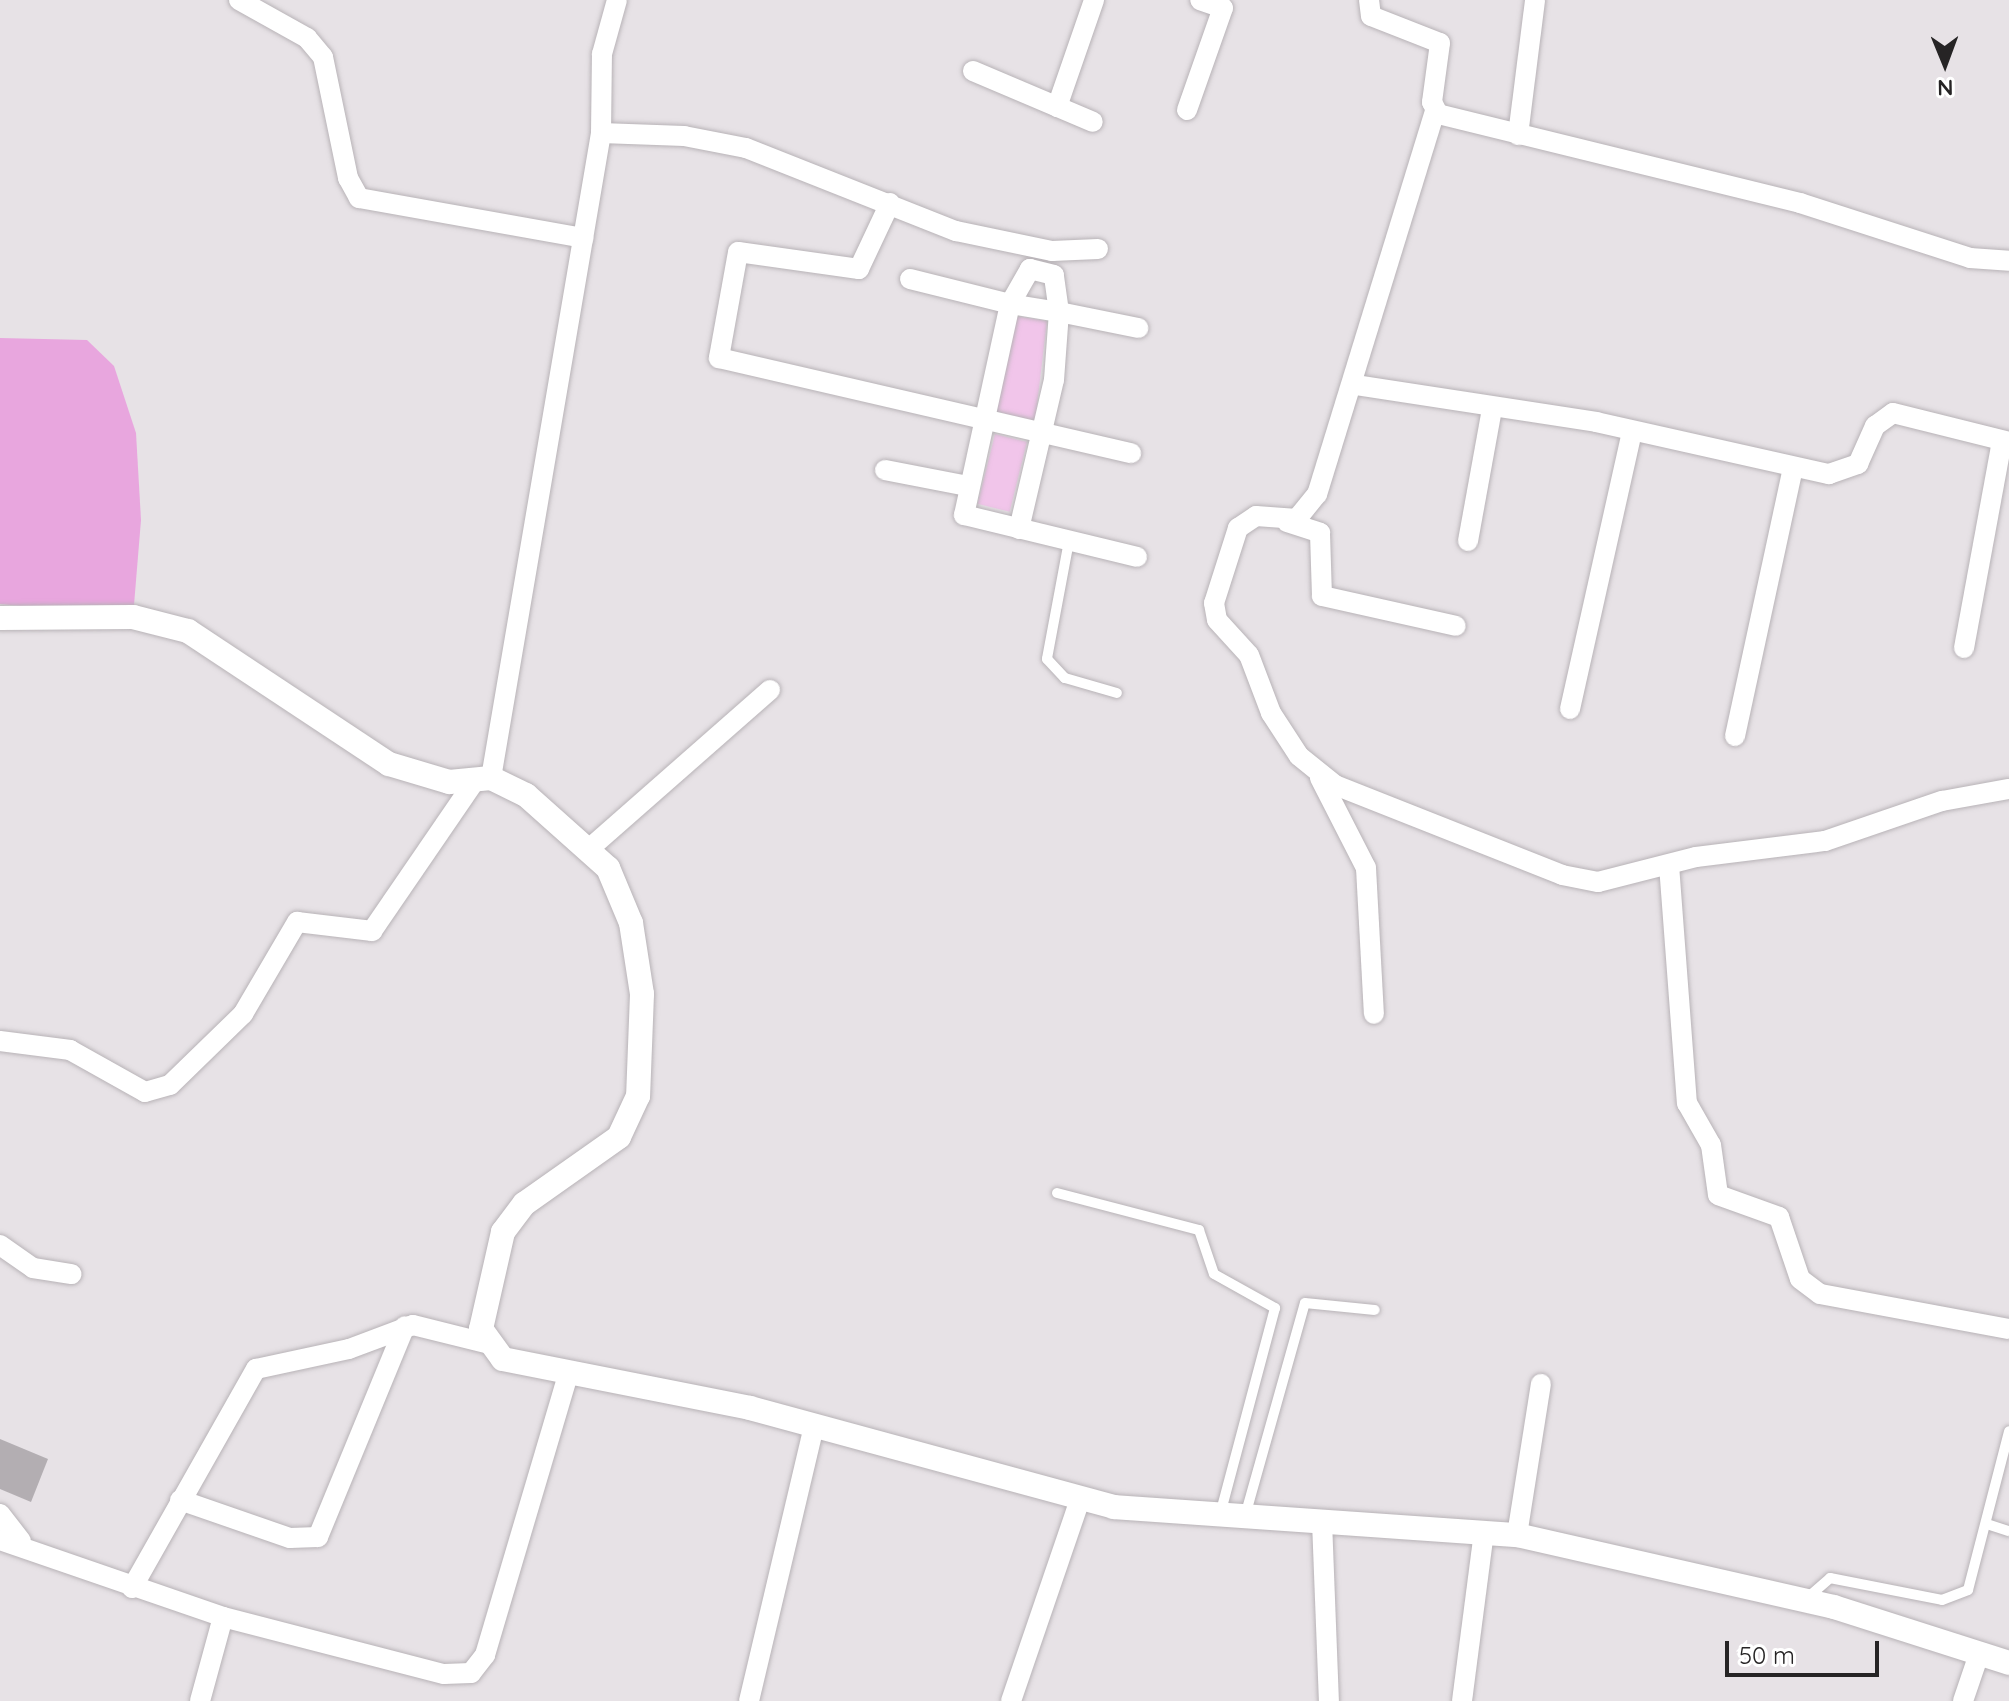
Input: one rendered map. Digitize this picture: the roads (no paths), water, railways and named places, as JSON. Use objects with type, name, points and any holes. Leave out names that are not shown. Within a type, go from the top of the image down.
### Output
[{"type":"street","points":[[239,0],[307,38],[323,57],[348,178],[359,198],[583,238]]},
{"type":"street","points":[[0,1041],[70,1050],[145,1092],[170,1085],[243,1014],[297,922],[355,935],[372,931],[484,779],[601,133],[602,54],[617,0]]},
{"type":"street","points":[[1057,107],[1094,0]]},
{"type":"street","points":[[1187,110],[1223,8],[1200,0]]},
{"type":"street","points":[[1287,522],[1312,507],[1355,385],[1435,111],[1440,43],[1371,16],[1369,0]]},
{"type":"street","points":[[1518,135],[1535,0]]},
{"type":"street","points":[[973,71],[1093,122]]},
{"type":"street","points":[[1435,111],[1518,135],[1800,203],[1970,258],[2009,261]]},
{"type":"street","points":[[601,133],[684,136],[746,148],[956,231],[1052,251],[1098,249]]},
{"type":"street","points":[[890,203],[859,269],[738,252],[717,354],[730,364],[1131,453]]},
{"type":"street","points":[[1045,273],[1052,251]]},
{"type":"street","points":[[1019,529],[1041,434],[1059,312],[1054,275],[1030,269],[1010,304],[985,422],[967,486],[964,515],[1019,529],[1137,557]]},
{"type":"street","points":[[910,279],[1010,304],[1138,328]]},
{"type":"street","points":[[1355,385],[1632,432],[1793,467],[1845,471],[1858,464],[1875,426],[1893,413],[2006,441],[1964,648]]},
{"type":"street","points":[[1468,541],[1492,409]]},
{"type":"street","points":[[1570,709],[1632,432]]},
{"type":"street","points":[[1735,736],[1793,467]]},
{"type":"street","points":[[885,470],[967,486]]},
{"type":"street","points":[[1374,1014],[1366,868],[1318,776],[1277,724],[1241,642],[1213,612],[1238,528],[1256,516],[1320,533],[1322,596],[1456,626]]},
{"type":"street","points":[[0,618],[169,624],[389,764],[449,782],[484,779],[526,795],[608,868],[631,923],[642,994],[638,1096],[619,1137],[524,1204],[503,1232],[483,1306],[485,1343]]},
{"type":"street","points":[[589,849],[770,690]]},
{"type":"street","points":[[1318,776],[1584,880],[1825,841],[1942,801],[2009,789]]},
{"type":"street","points":[[1669,865],[1687,1103],[1711,1145],[1718,1195],[1779,1217],[1800,1279],[1820,1294],[2009,1329]]},
{"type":"street","points":[[0,1245],[33,1268],[72,1274]]},
{"type":"street","points":[[180,1500],[290,1538],[318,1537],[405,1326]]},
{"type":"street","points":[[132,1588],[256,1369],[349,1349],[405,1326],[485,1343],[503,1359],[750,1408],[1080,1500],[1220,1514],[1517,1535],[1805,1600],[1978,1657],[2009,1663]]},
{"type":"street","points":[[0,1514],[10,1541],[132,1588],[223,1617],[444,1674],[471,1673],[485,1655],[568,1374]]},
{"type":"street","points":[[1517,1535],[1541,1384]]},
{"type":"street","points":[[749,1701],[814,1427]]},
{"type":"street","points":[[1011,1701],[1080,1500]]},
{"type":"street","points":[[1322,1521],[1329,1701]]},
{"type":"street","points":[[1462,1701],[1484,1532]]},
{"type":"street","points":[[200,1701],[223,1617]]},
{"type":"street","points":[[1963,1701],[1978,1657]]},
{"type":"lane","points":[[1069,541],[1047,659],[1065,678],[1117,693]]},
{"type":"lane","points":[[1057,1193],[1199,1230],[1214,1274],[1275,1308],[1220,1514]]},
{"type":"lane","points":[[1245,1516],[1305,1303],[1375,1310]]},
{"type":"lane","points":[[1805,1600],[1821,1581],[1843,1577],[1957,1598],[1974,1580],[2009,1431]]},
{"type":"lane","points":[[1987,1524],[2009,1531]]}]
